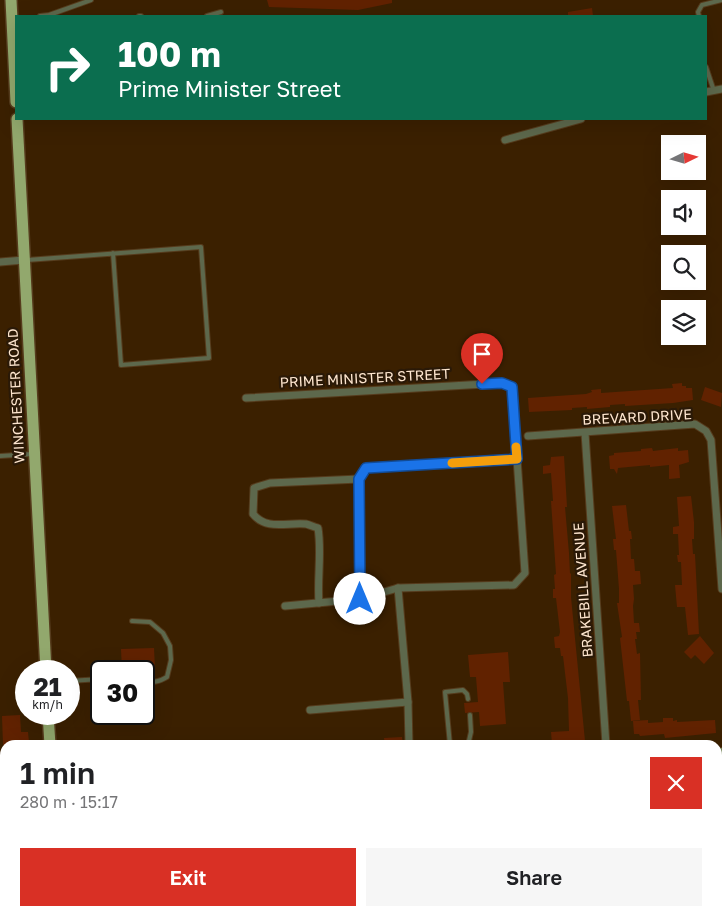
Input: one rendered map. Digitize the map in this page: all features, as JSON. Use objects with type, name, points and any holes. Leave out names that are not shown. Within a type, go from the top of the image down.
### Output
[{"type":"main road","points":[[11,0],[15,55]]},
{"type":"main road","name":"WINCHESTER ROAD","points":[[17,120],[45,660]]},
{"type":"main road","points":[[49,725],[50,740]]},
{"type":"street","points":[[710,91],[722,89]]},
{"type":"street","points":[[505,140],[577,120]]},
{"type":"street","points":[[0,262],[24,260]]},
{"type":"street","name":"PRIME MINISTER STREET","points":[[246,398],[502,383],[512,387],[517,459]]},
{"type":"street","name":"BREVARD DRIVE","points":[[528,436],[695,424],[706,431],[711,440],[722,589]]},
{"type":"street","name":"BRAKEBILL AVENUE","points":[[585,432],[606,740]]},
{"type":"street","points":[[285,606],[360,599],[398,588],[514,585],[525,573],[517,459],[366,468],[359,479],[360,599]]},
{"type":"street","points":[[319,603],[320,537],[318,528],[305,524],[270,525],[257,519],[253,514],[254,488],[270,483],[359,479]]},
{"type":"street","points":[[398,588],[408,702],[409,740]]},
{"type":"street","points":[[310,710],[408,702]]},
{"type":"lane","points":[[49,15],[91,0]]},
{"type":"lane","points":[[699,15],[698,12],[702,5],[722,0]]},
{"type":"lane","points":[[210,15],[221,12]]},
{"type":"lane","points":[[707,73],[710,91]]},
{"type":"lane","points":[[24,260],[201,247],[209,358],[121,364],[113,254]]},
{"type":"lane","points":[[0,456],[34,454]]},
{"type":"lane","points":[[132,621],[150,622],[163,633],[170,646],[171,660],[168,677],[155,682]]},
{"type":"lane","points":[[450,740],[445,692],[463,690],[467,694],[468,699]]},
{"type":"lane","points":[[469,740],[471,732],[470,715]]},
{"type":"building","points":[[267,0],[392,0],[392,3],[358,10],[269,7]]},
{"type":"building","points":[[592,8],[593,15],[568,15],[568,12]]},
{"type":"building","points":[[682,383],[682,386],[686,386],[686,388],[692,388],[693,400],[673,403],[625,406],[625,404],[587,409],[587,407],[572,408],[572,410],[529,412],[528,398],[586,394],[592,392],[591,390],[601,389],[601,393],[673,388],[672,384]]},
{"type":"building","points":[[705,387],[722,393],[721,407],[701,400]]},
{"type":"building","points":[[652,448],[653,451],[678,448],[678,451],[688,450],[689,462],[679,465],[680,478],[669,479],[669,465],[618,468],[617,474],[614,469],[610,469],[609,456],[614,455],[614,453],[641,451],[641,449]]},
{"type":"building","points":[[564,456],[567,507],[565,507],[571,573],[571,597],[585,740],[552,740],[551,732],[569,731],[568,698],[563,656],[561,656],[560,648],[555,648],[554,637],[559,636],[560,632],[556,598],[553,598],[553,589],[555,589],[554,575],[556,574],[551,473],[543,474],[543,466],[550,465],[551,457]]},
{"type":"building","points":[[691,496],[699,634],[688,635],[685,607],[677,607],[675,585],[682,585],[681,562],[678,562],[677,555],[679,555],[678,534],[673,534],[673,527],[679,526],[677,497]]},
{"type":"building","points":[[626,505],[629,531],[631,531],[632,539],[630,539],[631,559],[634,559],[635,571],[640,571],[641,584],[633,585],[634,623],[639,623],[640,632],[636,632],[637,639],[635,639],[637,654],[640,653],[641,700],[638,700],[640,720],[631,721],[620,638],[622,637],[617,603],[619,603],[619,589],[616,550],[614,550],[613,539],[616,539],[612,506]]},
{"type":"building","points":[[700,636],[714,653],[704,664],[695,655],[691,659],[684,652]]},
{"type":"building","points":[[154,648],[155,660],[122,660],[121,649]]},
{"type":"building","points":[[508,652],[510,682],[503,682],[506,724],[480,726],[479,712],[465,713],[464,703],[478,702],[476,677],[470,677],[468,655]]},
{"type":"building","points":[[15,715],[15,725],[21,725],[21,732],[28,732],[29,740],[3,740],[2,716]]},
{"type":"building","points":[[663,718],[673,718],[673,721],[677,720],[677,722],[715,720],[716,733],[665,738],[664,734],[640,736],[639,734],[634,734],[633,721],[663,722]]},
{"type":"building","points":[[402,737],[402,740],[384,740],[384,738]]},
{"type":"slow traffic","points":[[452,463],[517,459],[516,447]]},
{"type":"route","points":[[360,599],[359,479],[366,468],[517,459],[512,387],[502,383],[482,384]]}]
